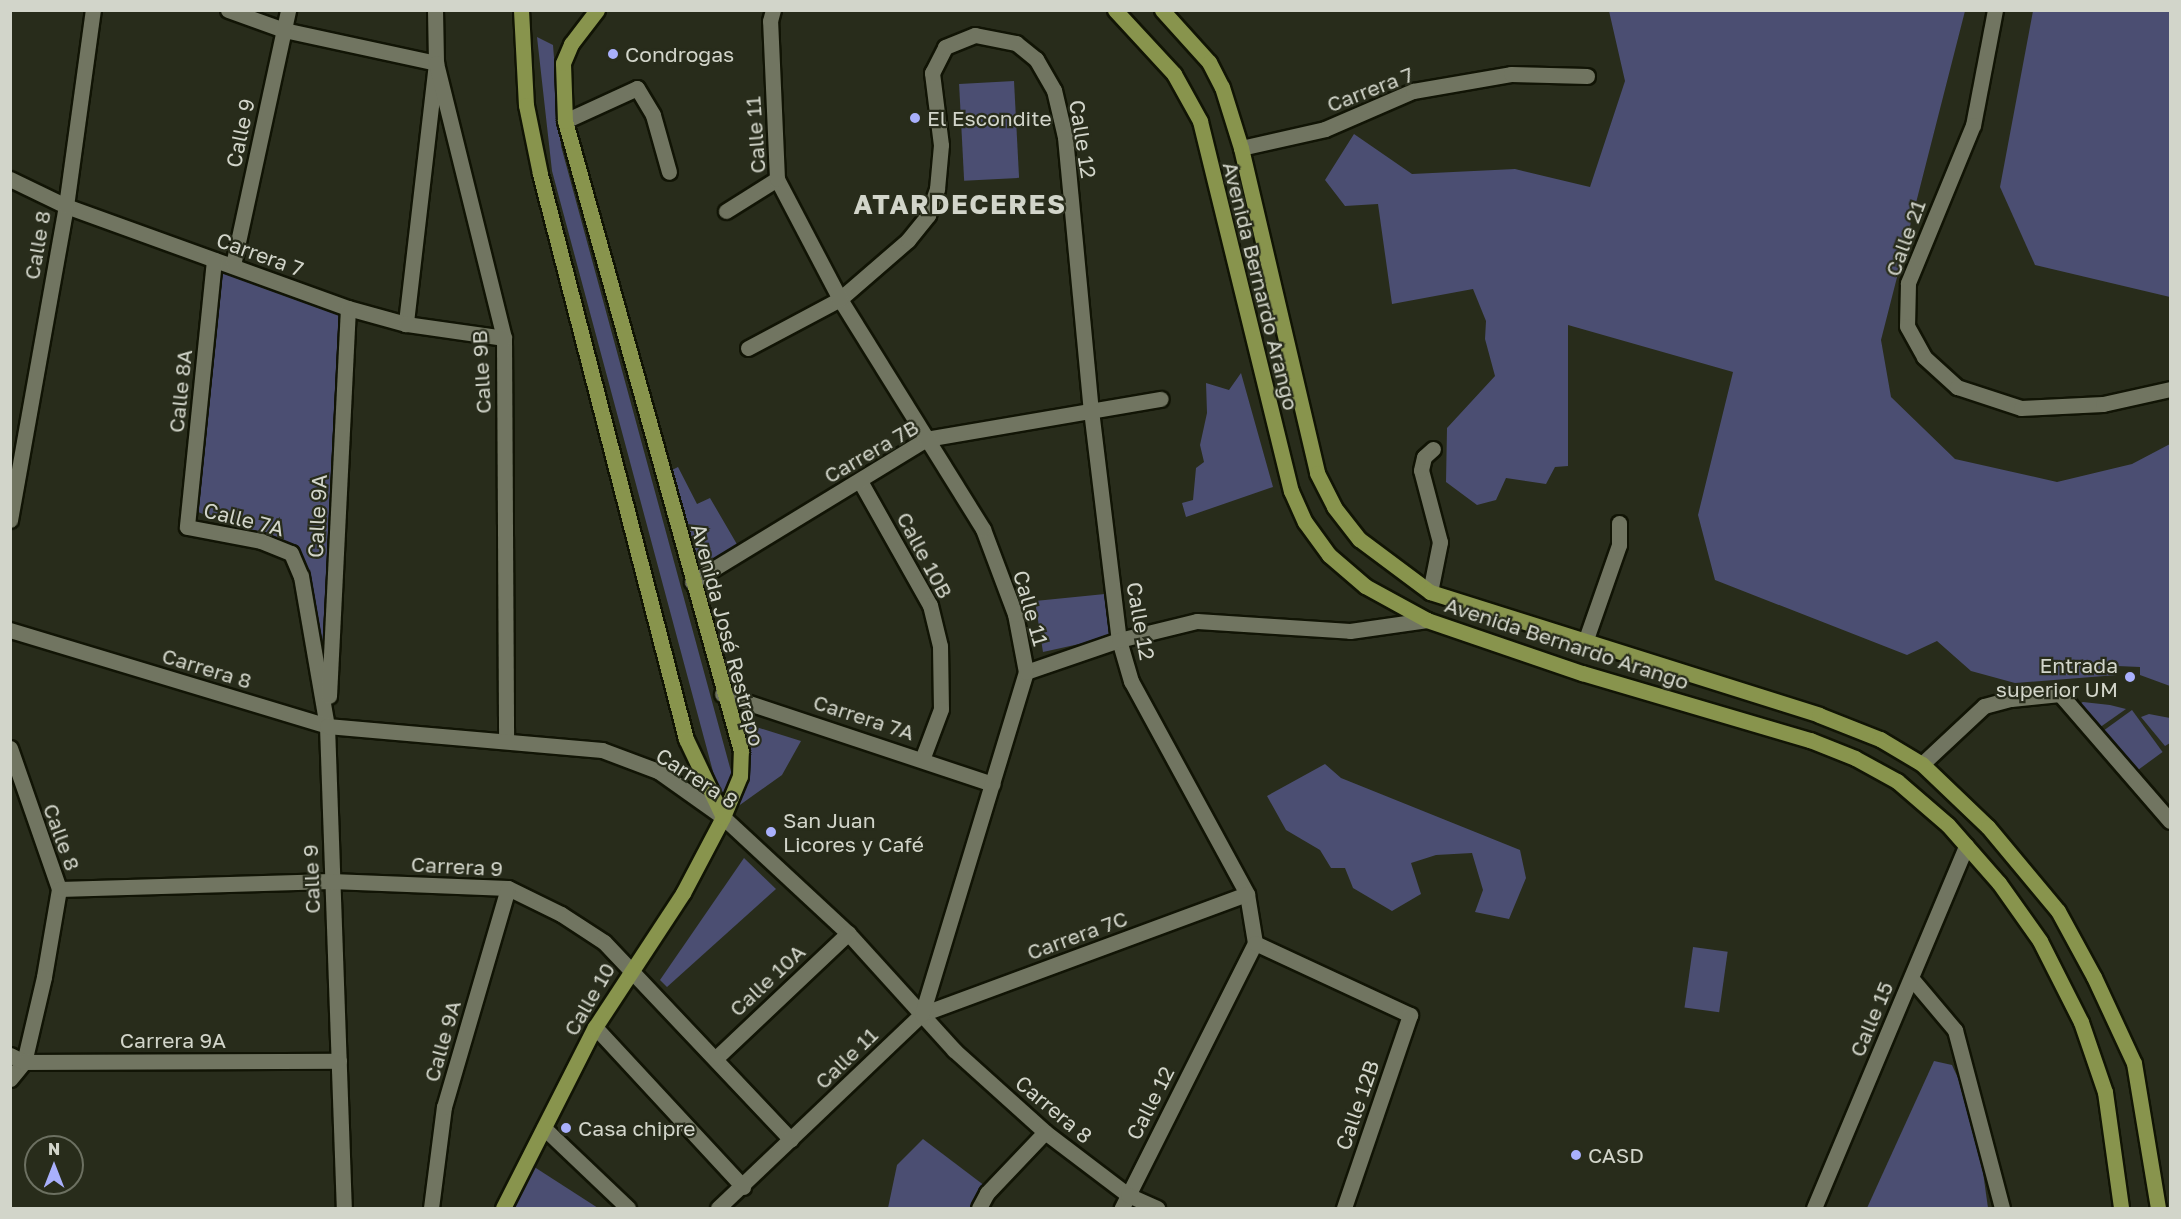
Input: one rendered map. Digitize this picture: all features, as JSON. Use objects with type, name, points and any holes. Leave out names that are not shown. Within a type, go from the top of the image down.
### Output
[{"type":"main road","points":[[521,10],[526,105],[540,174],[686,739],[723,817]]},
{"type":"main road","name":"Avenida José Restrepo","points":[[597,10],[571,44],[563,63],[565,121],[722,694],[741,751],[740,776],[723,817]]},
{"type":"main road","name":"Avenida Bernardo Arango","points":[[1116,10],[1174,74],[1200,121],[1291,491],[1305,522],[1329,555],[1365,586],[1427,620],[1855,758],[1897,781],[1966,846],[1999,883],[2040,941],[2081,1022],[2105,1092],[2121,1209]]},
{"type":"main road","name":"Avenida Bernardo Arango","points":[[1162,10],[1209,62],[1222,87],[1241,148],[1317,473],[1334,507],[1359,539],[1430,592],[1819,715],[1880,739],[1922,764],[1988,827],[2058,911],[2094,977],[2134,1063],[2158,1209]]},
{"type":"main road","name":"Calle 10","points":[[503,1209],[595,1027],[683,893],[723,817]]},
{"type":"street","name":"Calle 8","points":[[10,520],[66,206],[93,10]]},
{"type":"street","points":[[228,10],[284,30],[436,63],[406,324]]},
{"type":"street","name":"Calle 9","points":[[233,265],[288,10]]},
{"type":"street","name":"Calle 9B","points":[[435,10],[436,63],[504,338],[506,739]]},
{"type":"street","name":"Calle 11","points":[[718,1209],[922,1014],[1026,672],[1015,614],[982,529],[840,299],[777,179],[770,21],[773,10]]},
{"type":"street","name":"Calle 21","points":[[1995,10],[1973,125],[1908,283],[1907,326],[1924,357],[1958,387],[2021,408],[2103,404],[2170,390]]},
{"type":"street","name":"Calle 12","points":[[840,299],[908,240],[928,215],[937,189],[941,145],[932,73],[945,47],[975,35],[1016,44],[1036,59],[1054,90],[1065,137],[1091,410],[1119,640],[1131,681],[1247,894],[1255,943],[1125,1202]]},
{"type":"street","name":"Carrera 7","points":[[1241,148],[1325,129],[1413,91],[1511,74],[1587,76]]},
{"type":"street","points":[[565,121],[638,88],[653,115],[669,172]]},
{"type":"street","name":"Carrera 7","points":[[10,179],[66,206],[348,308],[406,324],[504,338]]},
{"type":"street","points":[[726,211],[777,179]]},
{"type":"street","name":"Calle 8A","points":[[187,527],[214,260]]},
{"type":"street","points":[[748,348],[840,299]]},
{"type":"street","name":"Calle 9A","points":[[327,726],[348,308]]},
{"type":"street","name":"Carrera 7B","points":[[692,582],[926,439],[1161,399]]},
{"type":"street","points":[[1430,592],[1440,542],[1421,470],[1424,457],[1433,449]]},
{"type":"street","name":"Calle 10B","points":[[860,481],[930,605],[940,646],[942,709],[922,758]]},
{"type":"street","points":[[1585,642],[1619,545],[1619,523]]},
{"type":"street","name":"Calle 7A","points":[[187,527],[261,541],[291,553]]},
{"type":"street","name":"Calle 9","points":[[291,553],[302,576],[327,726],[344,1209]]},
{"type":"street","points":[[1026,672],[1119,640],[1197,621],[1350,631],[1427,620]]},
{"type":"street","name":"Carrera 8","points":[[10,630],[327,726],[506,739],[602,750],[658,771],[723,817],[848,933],[954,1050],[1125,1202],[1157,1209]]},
{"type":"street","name":"Carrera 7A","points":[[722,694],[922,758],[992,784]]},
{"type":"street","points":[[1922,764],[1984,706],[2011,699],[2060,694],[2170,821]]},
{"type":"street","name":"Calle 8","points":[[10,748],[59,889],[44,976],[10,1079]]},
{"type":"street","name":"Calle 15","points":[[1814,1209],[1966,846]]},
{"type":"street","name":"Carrera 9","points":[[59,889],[331,881],[508,888],[561,914],[604,942],[632,968],[791,1140]]},
{"type":"street","name":"Calle 9A","points":[[431,1209],[444,1107],[508,888]]},
{"type":"street","name":"Carrera 7C","points":[[922,1014],[1247,894]]},
{"type":"street","name":"Calle 10A","points":[[716,1058],[848,933]]},
{"type":"street","name":"Calle 12B","points":[[1255,943],[1410,1015],[1344,1209]]},
{"type":"street","points":[[1912,979],[1955,1030],[1983,1128],[2002,1209]]},
{"type":"street","points":[[595,1027],[743,1187]]},
{"type":"street","name":"Carrera 9A","points":[[17,1058],[339,1061]]},
{"type":"street","points":[[544,1128],[628,1209]]},
{"type":"street","points":[[980,1209],[987,1193],[1046,1132]]},
{"type":"shaded area","points":[[1609,11],[1965,11],[1881,340],[1891,397],[1955,459],[2057,482],[2132,464],[2170,444],[2170,686],[2140,675],[2140,667],[2117,666],[2117,675],[2015,683],[1971,671],[1937,641],[1907,655],[1715,580],[1698,515],[1733,372],[1568,325],[1568,466],[1555,467],[1546,484],[1506,478],[1496,500],[1477,505],[1446,482],[1447,428],[1495,376],[1485,339],[1486,321],[1473,289],[1392,304],[1378,204],[1345,206],[1325,180],[1354,134],[1412,174],[1515,169],[1590,187],[1625,81]]},
{"type":"shaded area","points":[[2033,11],[2170,11],[2170,297],[2035,265],[2000,187]]},
{"type":"shaded area","points":[[537,37],[553,45],[561,146],[735,786],[740,722],[801,741],[782,775],[723,817],[728,802],[719,794],[552,171]]},
{"type":"shaded area","points":[[1014,81],[1019,178],[964,181],[959,84]]},
{"type":"shaded area","points":[[206,257],[348,308],[327,726],[293,550],[198,512]]},
{"type":"shaded area","points":[[1241,373],[1273,487],[1186,517],[1182,503],[1193,500],[1196,468],[1204,462],[1200,445],[1207,413],[1206,383],[1229,390]]},
{"type":"shaded area","points":[[678,467],[697,504],[710,498],[738,546],[701,569],[672,470]]},
{"type":"shaded area","points":[[1105,594],[1111,637],[1043,652],[1035,601]]},
{"type":"shaded area","points":[[2083,702],[2126,709],[2099,728],[2077,705]]},
{"type":"shaded area","points":[[2132,710],[2163,752],[2134,773],[2104,731]]},
{"type":"shaded area","points":[[2149,714],[2170,718],[2170,743],[2165,746],[2141,717]]},
{"type":"shaded area","points":[[1325,764],[1341,778],[1520,850],[1526,878],[1509,919],[1475,912],[1483,890],[1472,853],[1436,855],[1411,863],[1421,894],[1392,911],[1353,888],[1345,868],[1331,868],[1320,850],[1286,830],[1267,796]]},
{"type":"shaded area","points":[[744,858],[776,889],[667,987],[660,980]]},
{"type":"shaded area","points":[[1693,947],[1728,952],[1719,1012],[1685,1007]]},
{"type":"shaded area","points":[[1934,1061],[1952,1065],[1975,1115],[1988,1208],[1867,1208]]},
{"type":"shaded area","points":[[923,1139],[985,1186],[974,1208],[888,1208],[897,1165]]},
{"type":"shaded area","points":[[525,1161],[598,1208],[503,1208]]},
{"type":"place","name":"Condrogas","points":[[613,54]]},
{"type":"place","name":"El Escondite","points":[[915,118]]},
{"type":"place","name":"Entrada superior UM","points":[[2130,677]]},
{"type":"place","name":"San Juan Licores y Café","points":[[771,832]]},
{"type":"place","name":"Casa chipre","points":[[566,1128]]},
{"type":"place","name":"CASD","points":[[1576,1155]]},
{"type":"district","name":"ATARDECERES","points":[[960,205]]}]
